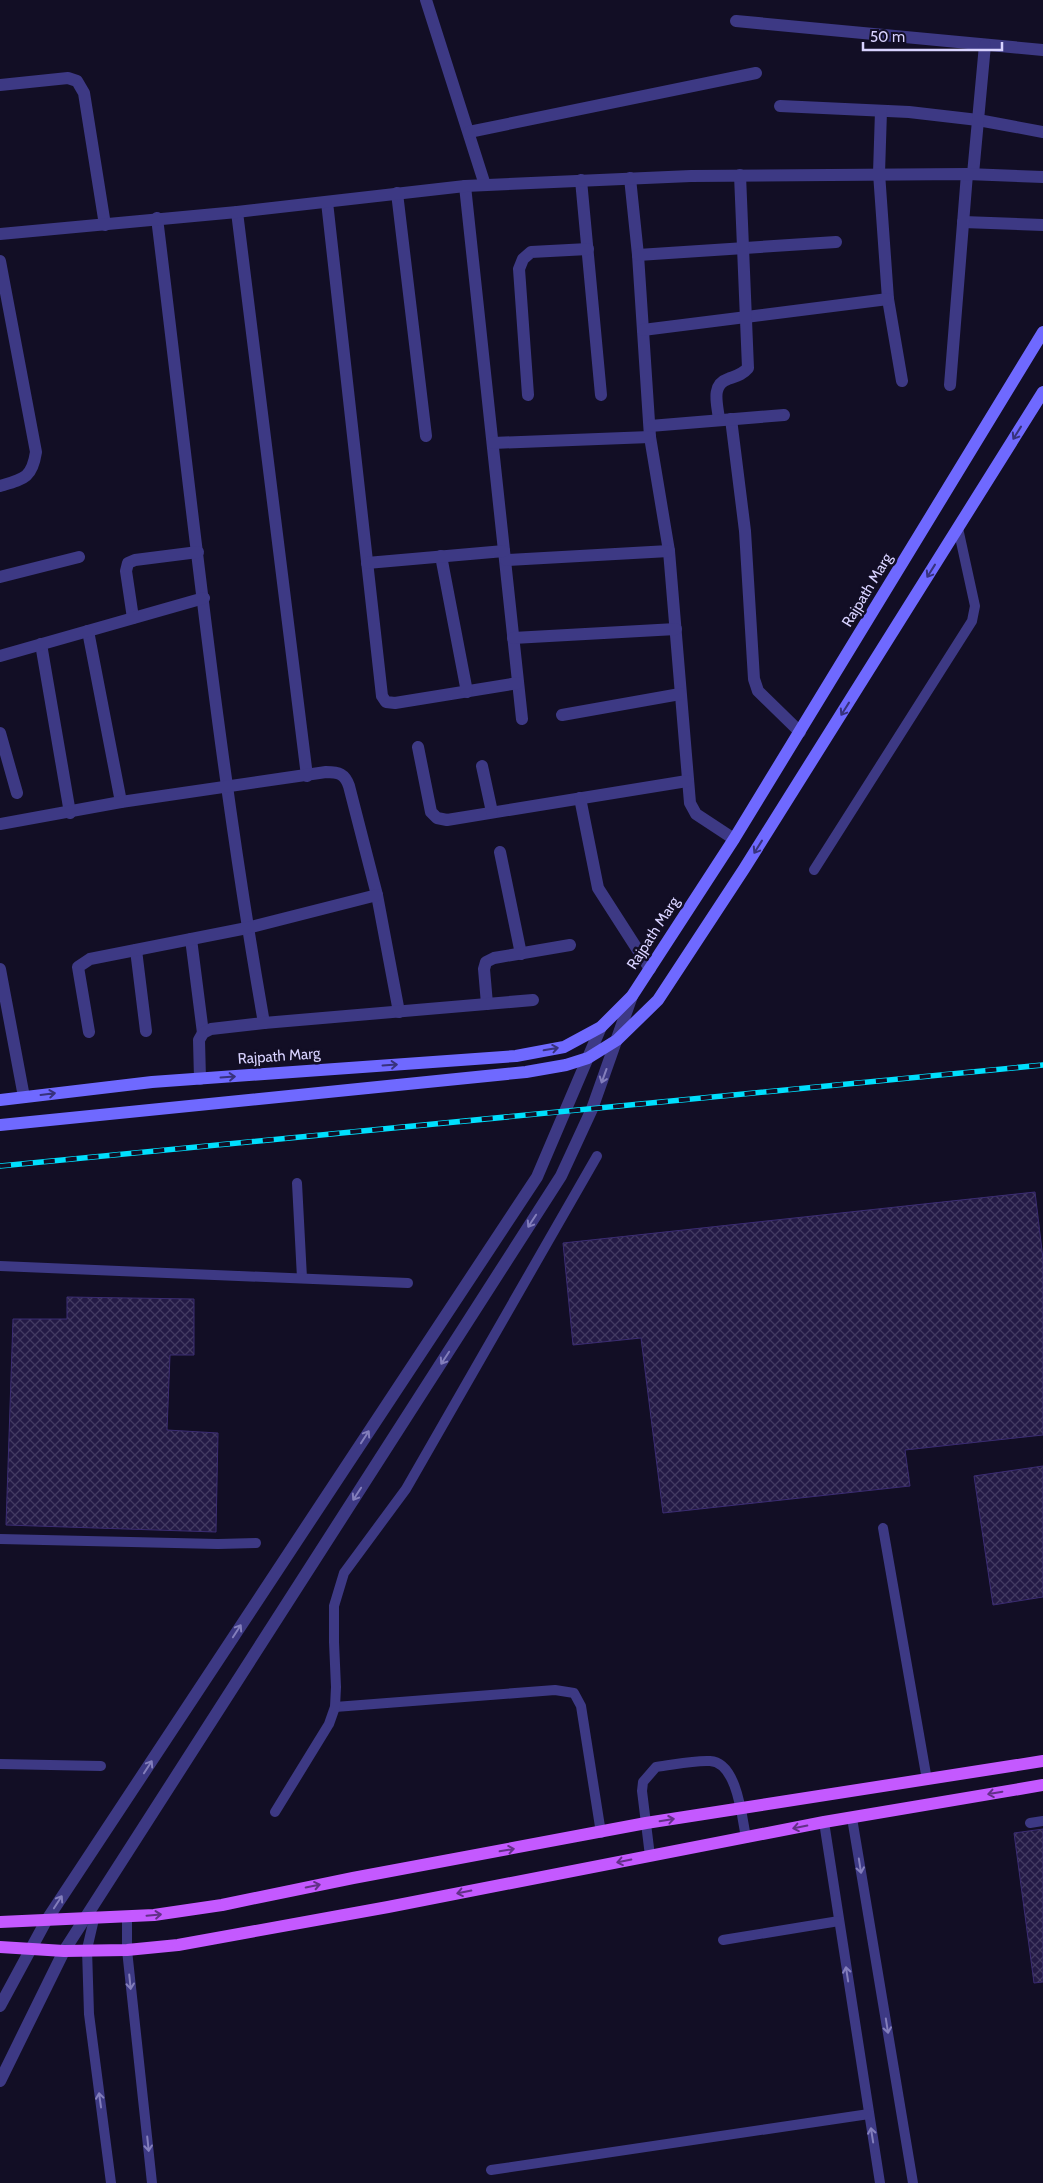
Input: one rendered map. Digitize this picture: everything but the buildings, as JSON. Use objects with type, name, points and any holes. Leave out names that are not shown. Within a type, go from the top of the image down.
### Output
[{"type":"main road","name":"Rajpath Marg","points":[[0,1100],[200,1079],[516,1056],[564,1047],[601,1027],[632,996],[734,839],[1043,332]]},
{"type":"main road","points":[[0,1125],[526,1072],[566,1065],[588,1058],[617,1040],[658,1000],[750,861],[1043,392]]},
{"type":"main road","points":[[0,1922],[154,1915],[222,1905],[353,1878],[646,1824],[1043,1761]]},
{"type":"main road","points":[[0,1947],[30,1947],[64,1951],[127,1950],[178,1944],[388,1907],[824,1822],[1043,1785]]},
{"type":"street","points":[[426,0],[485,185]]},
{"type":"street","points":[[736,21],[1043,50]]},
{"type":"street","points":[[950,385],[963,222],[978,120],[985,45]]},
{"type":"street","points":[[469,132],[756,73]]},
{"type":"street","points":[[0,85],[68,78],[77,80],[84,93],[106,225]]},
{"type":"street","points":[[780,106],[881,111],[978,120],[1043,132]]},
{"type":"street","points":[[881,111],[879,173],[888,299],[902,381]]},
{"type":"street","points":[[0,234],[237,212],[465,186],[740,175],[879,173],[1043,177]]},
{"type":"street","points":[[740,175],[748,368],[743,374],[725,379],[718,384],[716,390],[725,420],[745,531],[754,680],[758,691],[800,732]]},
{"type":"street","points":[[630,178],[638,255],[650,431],[669,551],[690,803],[696,814],[734,839]]},
{"type":"street","points":[[581,180],[601,395]]},
{"type":"street","points":[[465,186],[522,719]]},
{"type":"street","points":[[397,193],[426,436]]},
{"type":"street","points":[[327,202],[382,696],[386,702],[395,703],[518,683]]},
{"type":"street","points":[[237,212],[307,776]]},
{"type":"street","points":[[157,218],[227,787],[247,928],[264,1023]]},
{"type":"street","points":[[963,222],[1043,225]]},
{"type":"street","points":[[638,255],[836,242]]},
{"type":"street","points":[[528,395],[520,269],[524,259],[531,252],[588,249]]},
{"type":"street","points":[[0,261],[36,452],[34,468],[24,479],[0,486]]},
{"type":"street","points":[[643,330],[888,299]]},
{"type":"street","points":[[493,443],[650,431],[725,420],[784,415]]},
{"type":"street","points":[[367,563],[441,556],[669,551]]},
{"type":"street","points":[[133,618],[126,571],[128,563],[135,560],[198,552]]},
{"type":"street","points":[[441,556],[467,692]]},
{"type":"street","points":[[0,578],[79,557]]},
{"type":"street","points":[[0,656],[204,598]]},
{"type":"street","points":[[513,638],[676,629]]},
{"type":"street","points":[[88,631],[121,802]]},
{"type":"street","points":[[41,644],[70,812]]},
{"type":"street","points":[[562,715],[680,694]]},
{"type":"street","points":[[0,733],[17,793]]},
{"type":"street","points":[[418,747],[431,812],[437,818],[447,820],[687,781]]},
{"type":"street","points":[[482,766],[492,812]]},
{"type":"street","points":[[0,824],[121,802],[338,772],[346,777],[377,895],[399,1012]]},
{"type":"street","points":[[580,798],[598,888],[650,969]]},
{"type":"street","points":[[500,852],[522,954]]},
{"type":"street","points":[[89,1032],[78,967],[90,959],[247,928],[377,895]]},
{"type":"street","points":[[192,939],[202,1033],[199,1040],[200,1079]]},
{"type":"street","points":[[487,1004],[484,969],[486,962],[494,958],[570,945]]},
{"type":"street","points":[[136,950],[146,1031]]},
{"type":"street","points":[[0,969],[24,1097]]},
{"type":"street","points":[[0,2081],[64,1951],[90,1919],[561,1176],[592,1109],[632,996]]},
{"type":"street","points":[[202,1033],[210,1029],[264,1023],[533,1000]]},
{"type":"street","points":[[0,2006],[30,1947],[46,1921],[537,1177],[601,1027]]},
{"type":"lane","points":[[814,870],[972,621],[975,606],[958,528]]},
{"type":"lane","points":[[276,1812],[329,1724],[335,1707],[334,1606],[344,1573],[362,1542],[406,1489],[597,1156]]},
{"type":"lane","points":[[296,1182],[302,1278]]},
{"type":"lane","points":[[0,1266],[408,1283]]},
{"type":"lane","points":[[883,1528],[927,1780]]},
{"type":"lane","points":[[0,1539],[208,1544],[256,1543]]},
{"type":"lane","points":[[335,1707],[555,1690],[574,1694],[581,1706],[601,1833]]},
{"type":"lane","points":[[650,1856],[642,1791],[643,1782],[656,1767],[710,1761],[718,1762],[728,1770],[741,1809],[746,1838]]},
{"type":"lane","points":[[0,1764],[102,1766]]},
{"type":"lane","points":[[852,1818],[913,2183]]},
{"type":"lane","points":[[1030,1822],[1043,1821]]},
{"type":"lane","points":[[824,1822],[880,2183]]},
{"type":"lane","points":[[127,1916],[127,1950],[152,2183]]},
{"type":"lane","points":[[90,1919],[87,1950],[89,2014],[111,2183]]},
{"type":"lane","points":[[723,1940],[839,1921]]},
{"type":"lane","points":[[491,2170],[869,2114]]},
{"type":"railway","points":[[0,1166],[1043,1065]]}]
